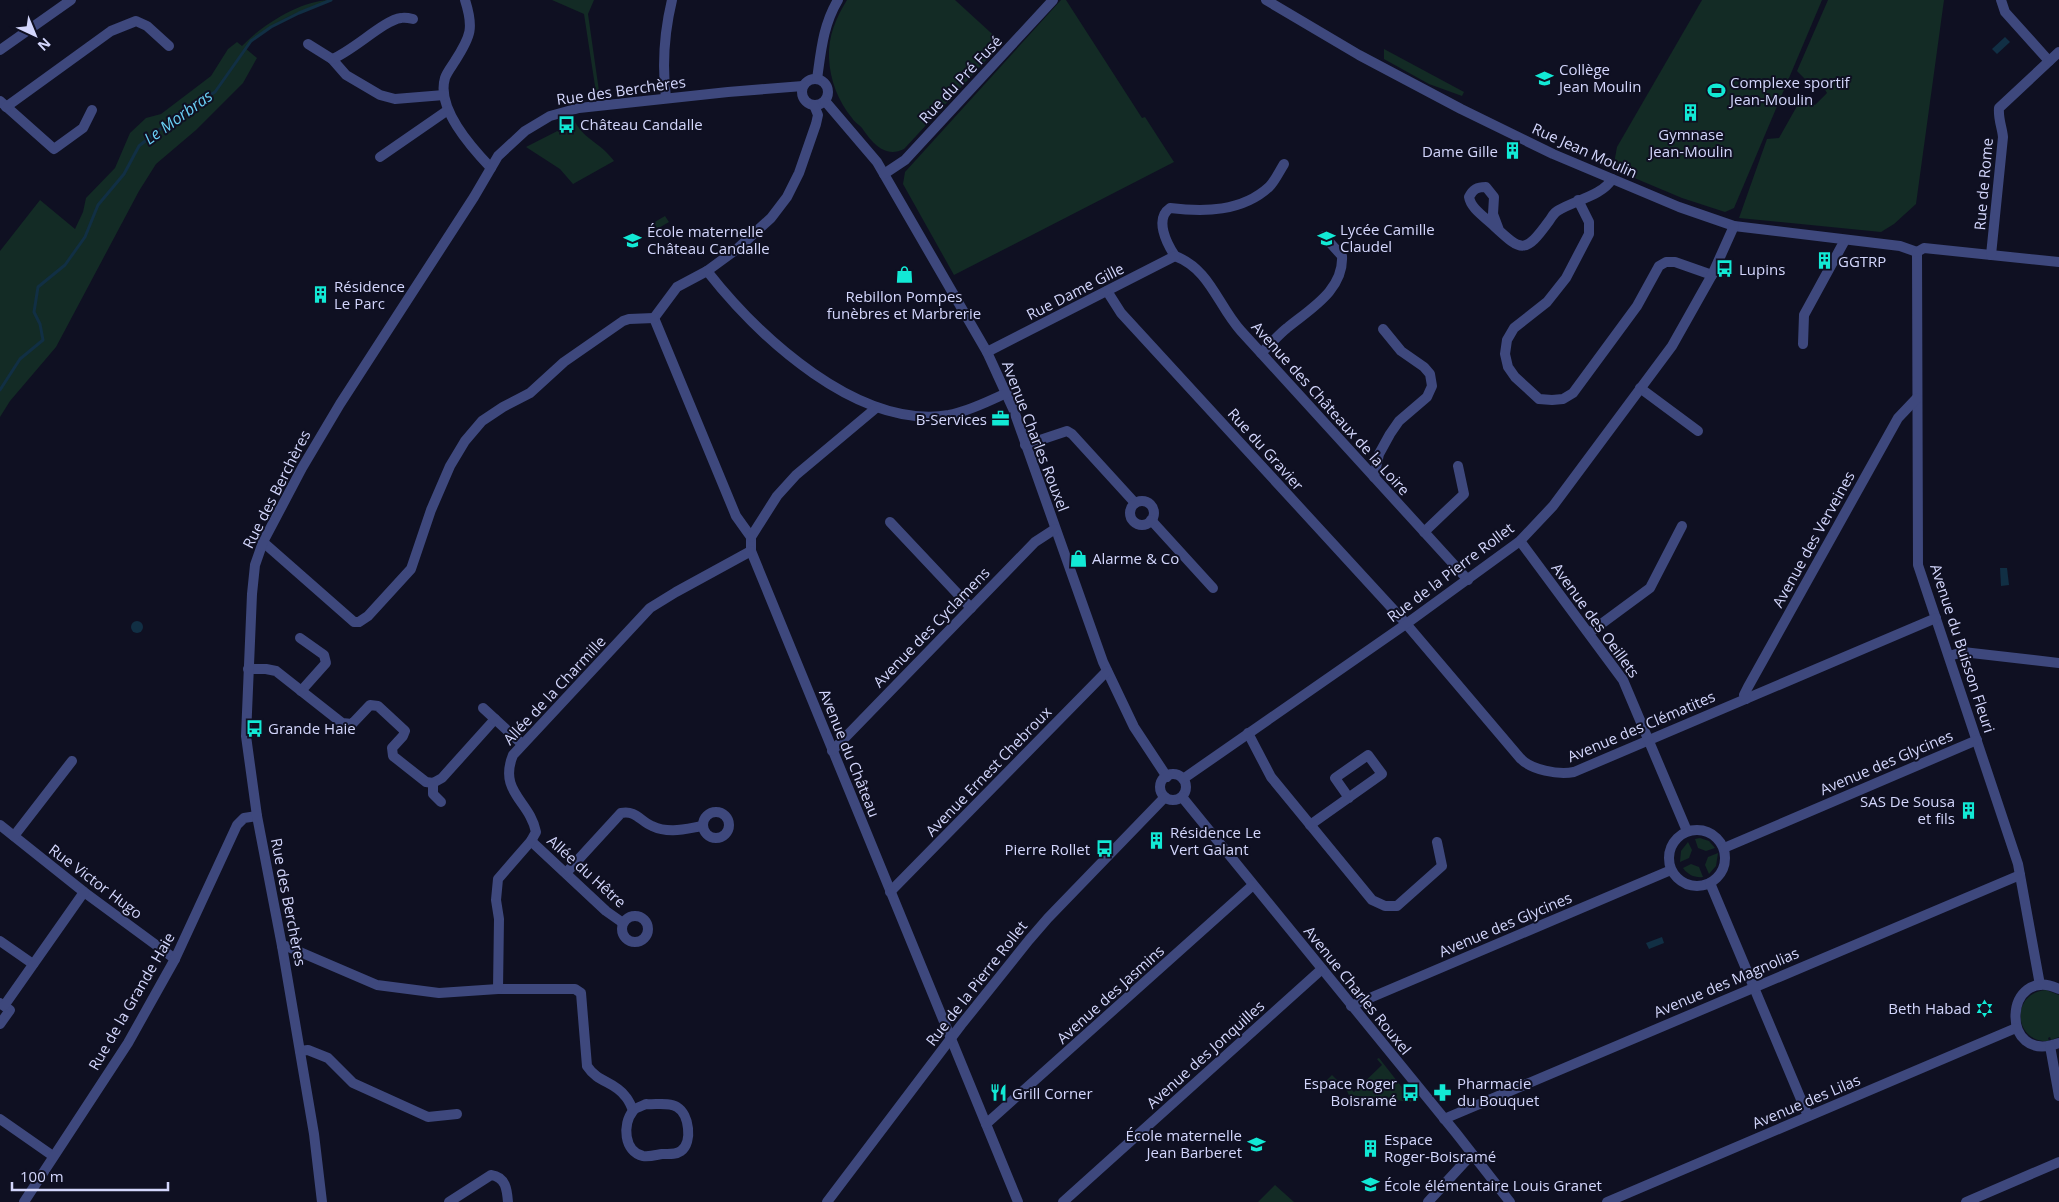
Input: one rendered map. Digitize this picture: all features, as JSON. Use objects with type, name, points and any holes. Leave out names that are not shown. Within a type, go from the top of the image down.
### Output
[{"type":"street","points":[[0,50],[72,0]]},
{"type":"street","points":[[464,0],[470,16],[470,34],[445,77],[444,95],[448,110],[474,148],[491,168]]},
{"type":"street","points":[[666,98],[664,57],[667,20],[672,0]]},
{"type":"street","points":[[817,79],[821,45],[827,23],[838,0]]},
{"type":"street","name":"Rue du Pré Fusé","points":[[884,174],[905,160],[1053,0]]},
{"type":"street","name":"Rue Jean Moulin","points":[[1266,0],[1351,50],[1461,109],[1553,154],[1679,207],[1734,226],[1900,246],[1917,252]]},
{"type":"street","points":[[2001,0],[2005,12],[2049,61]]},
{"type":"street","points":[[332,59],[343,55],[392,21],[401,18],[413,19]]},
{"type":"street","points":[[92,110],[83,128],[54,149],[3,104],[111,31],[136,21],[147,26],[169,46]]},
{"type":"street","points":[[308,44],[332,59],[346,75],[380,96],[395,99],[444,95]]},
{"type":"street","name":"Rue de Rome","points":[[1991,255],[2003,137],[2002,127],[1998,120],[1999,108],[2059,52]]},
{"type":"street","points":[[654,318],[677,287],[707,271],[754,236],[787,198],[796,180],[818,116],[814,106],[804,99],[803,86],[809,80],[817,79],[827,86],[828,94],[825,101],[814,106]]},
{"type":"street","name":"Rue des Berchères","points":[[322,1202],[314,1134],[282,946],[257,816],[246,736],[248,669],[255,565],[266,546],[312,448],[503,150],[525,130],[550,116],[579,108],[803,86]]},
{"type":"street","name":"Avenue Charles Rouxel","points":[[825,101],[865,148],[884,174],[987,352],[1007,393],[1107,671],[1134,727],[1167,777]]},
{"type":"street","points":[[380,157],[448,110]]},
{"type":"street","points":[[1175,256],[1170,249],[1164,231],[1163,217],[1167,210],[1170,208],[1209,211],[1237,205],[1254,197],[1270,186],[1284,164]]},
{"type":"street","points":[[1499,230],[1514,244],[1528,245],[1534,242],[1556,211],[1604,188],[1612,179]]},
{"type":"street","points":[[1578,200],[1588,222],[1589,234],[1566,278],[1546,302],[1514,328],[1507,340],[1505,354],[1508,366],[1515,377],[1539,399],[1552,400],[1563,398],[1573,393],[1637,306],[1659,266],[1666,262],[1675,262],[1712,275]]},
{"type":"street","name":"Rue de la Pierre Rollet","points":[[1183,779],[1406,624],[1520,541],[1553,506],[1672,346],[1712,275],[1734,226]]},
{"type":"street","points":[[1261,353],[1285,329],[1315,306],[1337,282],[1341,272],[1342,256],[1324,236]]},
{"type":"street","points":[[1803,344],[1804,315],[1845,240]]},
{"type":"street","points":[[1917,252],[1924,248],[2059,262]]},
{"type":"street","name":"Avenue du Buisson Fleuri","points":[[1917,252],[1918,565],[2018,864],[2040,985]]},
{"type":"street","name":"Rue Dame Gille","points":[[987,352],[1175,256]]},
{"type":"street","name":"Avenue des Châteaux de la Loire","points":[[1175,256],[1184,259],[1202,274],[1233,321],[1468,580]]},
{"type":"street","points":[[707,271],[740,311],[792,357],[841,391],[876,408],[898,413],[948,415],[975,407],[1007,393]]},
{"type":"street","name":"Rue du Gravier","points":[[1107,291],[1121,313],[1406,624]]},
{"type":"street","points":[[266,546],[354,622],[359,622],[368,616],[410,570],[431,510],[450,466],[464,441],[482,421],[503,407],[530,393],[564,362],[623,321],[634,318],[654,318]]},
{"type":"street","points":[[654,318],[736,516],[751,538],[777,496],[796,475],[876,408]]},
{"type":"street","points":[[1374,477],[1380,454],[1390,434],[1399,421],[1427,398],[1432,386],[1430,374],[1424,367],[1401,351],[1383,329]]},
{"type":"street","points":[[1640,388],[1698,431]]},
{"type":"street","name":"Avenue des Verveines","points":[[1746,699],[1744,695],[1748,686],[1898,418],[1917,398]]},
{"type":"street","points":[[1025,445],[1067,431],[1072,434],[1135,503]]},
{"type":"street","points":[[1424,532],[1464,494],[1458,466]]},
{"type":"street","points":[[1146,502],[1152,506],[1154,514],[1151,520],[1144,524],[1133,521],[1130,513],[1135,503],[1146,502]]},
{"type":"street","points":[[1151,520],[1213,588]]},
{"type":"street","points":[[890,522],[971,608]]},
{"type":"street","points":[[1589,633],[1650,588],[1682,526]]},
{"type":"street","name":"Avenue des Cyclamens","points":[[832,751],[1034,542],[1055,529]]},
{"type":"street","name":"Avenue du Château","points":[[751,538],[750,551],[1018,1202]]},
{"type":"street","name":"Avenue des Oeillets","points":[[1520,541],[1623,680],[1687,831]]},
{"type":"street","name":"Allée de la Charmille","points":[[531,841],[536,832],[535,824],[512,788],[508,778],[508,766],[513,755],[650,608],[750,551]]},
{"type":"street","name":"Avenue des Clématites","points":[[1406,624],[1520,758],[1529,766],[1567,773],[1936,618]]},
{"type":"street","points":[[300,638],[324,655],[326,663],[301,691]]},
{"type":"street","points":[[1949,656],[1963,652],[2059,663]]},
{"type":"street","points":[[248,669],[266,668],[276,671],[342,723],[352,724],[370,705],[378,706],[405,731],[392,748],[393,756],[426,782],[433,783],[442,778],[495,719]]},
{"type":"street","name":"Avenue Ernest Chebroux","points":[[890,892],[1107,671]]},
{"type":"street","points":[[483,708],[522,744]]},
{"type":"street","points":[[1248,733],[1271,777],[1372,900],[1385,906],[1397,906],[1442,866],[1437,842]]},
{"type":"street","name":"Avenue des Glycines","points":[[1724,848],[1977,740]]},
{"type":"street","points":[[1310,825],[1349,798],[1382,774],[1368,755],[1335,778],[1349,798]]},
{"type":"street","points":[[14,836],[72,761]]},
{"type":"street","points":[[1177,775],[1183,779],[1186,790],[1182,797],[1172,800],[1165,797],[1161,786],[1167,777],[1177,775]]},
{"type":"street","points":[[433,783],[433,794],[441,802]]},
{"type":"street","name":"Rue de la Pierre Rollet","points":[[827,1202],[951,1039],[1048,918],[1165,797]]},
{"type":"street","name":"Avenue Charles Rouxel","points":[[1182,797],[1510,1202]]},
{"type":"street","points":[[566,873],[622,813],[629,812],[637,815],[651,826],[675,831],[703,826]]},
{"type":"street","name":"Rue de la Grande Haie","points":[[24,1202],[128,1043],[175,959],[237,825],[244,818],[257,816]]},
{"type":"street","name":"Rue Victor Hugo","points":[[0,825],[84,892],[175,959]]},
{"type":"street","points":[[1705,830],[1720,840],[1724,848],[1726,856],[1722,872],[1710,883],[1692,886],[1676,877],[1671,870],[1669,851],[1679,836],[1687,831],[1705,830]]},
{"type":"street","points":[[498,989],[499,919],[496,900],[498,880],[531,841]]},
{"type":"street","name":"Allée du Hêtre","points":[[531,841],[606,911],[623,923]]},
{"type":"street","name":"Avenue des Glycines","points":[[1352,1006],[1671,870]]},
{"type":"street","name":"Avenue des Magnolias","points":[[1444,1119],[1754,986],[2020,875]]},
{"type":"street","points":[[1710,883],[1808,1116]]},
{"type":"street","name":"Avenue des Jasmins","points":[[986,1124],[1253,885]]},
{"type":"street","points":[[0,1024],[10,1010],[2,1004],[84,892]]},
{"type":"street","points":[[0,941],[33,964]]},
{"type":"street","points":[[282,946],[286,946],[377,985],[439,993],[498,989],[576,989],[581,993],[587,1066],[593,1076],[612,1085],[625,1095],[633,1110]]},
{"type":"street","name":"Avenue des Jonquilles","points":[[1063,1202],[1322,969]]},
{"type":"street","points":[[2059,988],[2049,985],[2031,988],[2018,1000],[2014,1018],[2016,1028],[2030,1043],[2040,1046],[2055,1044],[2059,1096]]},
{"type":"street","name":"Avenue des Lilas","points":[[1607,1202],[2016,1028]]},
{"type":"street","points":[[300,1051],[308,1050],[328,1058],[354,1083],[428,1117],[457,1114]]},
{"type":"street","points":[[646,1104],[672,1105],[678,1108],[685,1114],[688,1137],[684,1148],[676,1154],[643,1156],[632,1150],[627,1140],[626,1124],[633,1110],[646,1104]]},
{"type":"street","points":[[0,1119],[53,1156]]},
{"type":"street","points":[[1428,1202],[1472,1154]]},
{"type":"street","points":[[1966,1202],[2059,1162]]},
{"type":"street","points":[[449,1202],[492,1175],[500,1178],[505,1185],[508,1202]]},
{"type":"green space","points":[[331,0],[296,13],[274,25],[253,39],[245,48],[257,58],[243,83],[196,130],[156,164],[139,191],[56,347],[10,401],[0,417],[0,251],[40,200],[75,229],[83,212],[86,198],[115,168],[130,133],[146,118],[161,114],[211,76],[228,49],[237,42],[242,46],[271,22],[295,9],[319,1]]},
{"type":"green space","points":[[552,0],[594,0],[588,14],[600,98],[597,99],[584,14]]},
{"type":"green space","points":[[847,0],[955,0],[1002,43],[904,149],[890,152],[874,143],[853,120],[839,97],[831,74],[829,50],[831,35],[836,20]]},
{"type":"green space","points":[[1061,0],[1066,0],[1142,118],[1145,117],[1174,162],[954,275],[903,184],[905,172]]},
{"type":"green space","name":"Complexe sportif Jean-Moulin","points":[[1702,0],[1822,0],[1734,208],[1725,212],[1682,198],[1613,169],[1617,147]]},
{"type":"green space","points":[[1828,0],[1944,0],[1916,204],[1894,224],[1881,232],[1739,218],[1767,139],[1779,138],[1801,99],[1815,105],[1827,93],[1820,81],[1811,85],[1797,71]]},
{"type":"green space","points":[[1384,49],[1464,92],[1462,96],[1429,84],[1384,59]]},
{"type":"green space","points":[[575,122],[583,133],[614,161],[573,184],[560,169],[526,147]]},
{"type":"green space","points":[[665,216],[669,222],[657,229],[653,223]]},
{"type":"green space","points":[[1700,838],[1709,841],[1715,848],[1706,851],[1698,848],[1695,839]]},
{"type":"green space","points":[[1688,842],[1692,850],[1689,858],[1680,862],[1681,851]]},
{"type":"green space","points":[[1718,853],[1716,866],[1709,874],[1705,865],[1708,857]]},
{"type":"green space","points":[[1691,864],[1699,867],[1703,877],[1692,875],[1683,868]]},
{"type":"green space","points":[[2046,990],[2059,995],[2059,1037],[2051,1040],[2050,1037],[2048,1038],[2049,1041],[2037,1040],[2028,1034],[2023,1027],[2020,1017],[2026,1000],[2034,993]]},
{"type":"green space","points":[[1379,1058],[1404,1090],[1402,1092],[1406,1096],[1409,1095],[1412,1102],[1349,1095],[1346,1089],[1349,1087],[1354,1092],[1382,1065],[1377,1059]]},
{"type":"green space","points":[[1332,1075],[1337,1080],[1322,1093],[1318,1089]]},
{"type":"green space","points":[[1275,1185],[1294,1202],[1258,1202]]},
{"type":"water","points":[[2005,37],[2010,42],[1997,54],[1992,49]]},
{"type":"water","points":[[2000,568],[2007,568],[2009,585],[2001,586]]},
{"type":"water","points":[[137,621],[143,627],[137,633],[131,627]]},
{"type":"water","points":[[1662,937],[1664,943],[1649,949],[1646,943]]},
{"type":"waterway","name":"Le Morbras","points":[[0,390],[20,359],[43,340],[40,324],[34,312],[38,287],[65,265],[85,237],[98,205],[124,174],[139,146],[179,114],[215,92],[251,41],[271,27],[331,0]]},
{"type":"place","name":"Collège Jean Moulin","points":[[1545,78]]},
{"type":"place","name":"Complexe sportif Jean-Moulin","points":[[1716,91]]},
{"type":"place","name":"Gymnase Jean-Moulin","points":[[1691,113]]},
{"type":"place","name":"Château Candalle","points":[[566,124]]},
{"type":"place","name":"Dame Gille","points":[[1512,151]]},
{"type":"place","name":"Lycée Camille Claudel","points":[[1326,238]]},
{"type":"place","name":"École maternelle Château Candalle","points":[[633,240]]},
{"type":"place","name":"GGTRP","points":[[1824,261]]},
{"type":"place","name":"Lupins","points":[[1725,269]]},
{"type":"place","name":"Rebillon Pompes funèbres et Marbrerie","points":[[904,275]]},
{"type":"place","name":"Résidence Le Parc","points":[[320,295]]},
{"type":"place","name":"B-Services","points":[[1001,419]]},
{"type":"place","name":"Alarme & Co","points":[[1078,558]]},
{"type":"place","name":"Grande Haie","points":[[254,728]]},
{"type":"place","name":"SAS De Sousa et fils","points":[[1969,810]]},
{"type":"place","name":"Résidence Le Vert Galant","points":[[1156,841]]},
{"type":"place","name":"Pierre Rollet","points":[[1104,849]]},
{"type":"place","name":"Beth Habad","points":[[1985,1008]]},
{"type":"place","name":"Espace Roger Boisramé","points":[[1411,1092]]},
{"type":"place","name":"Pharmacie du Bouquet","points":[[1443,1092]]},
{"type":"place","name":"Grill Corner","points":[[998,1093]]},
{"type":"place","name":"École maternelle Jean Barberet","points":[[1256,1144]]},
{"type":"place","name":"Espace Roger-Boisramé","points":[[1370,1148]]},
{"type":"place","name":"École élémentaire Louis Granet","points":[[1370,1185]]}]
